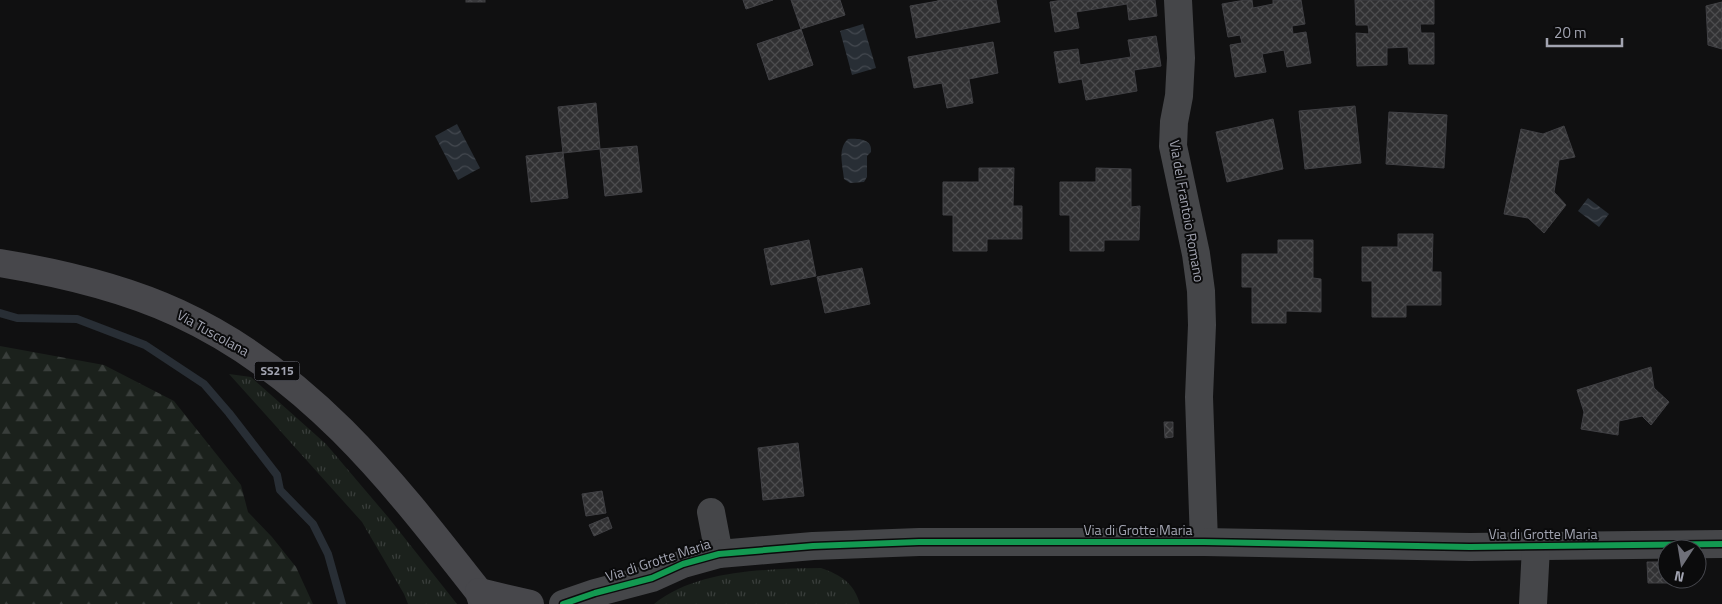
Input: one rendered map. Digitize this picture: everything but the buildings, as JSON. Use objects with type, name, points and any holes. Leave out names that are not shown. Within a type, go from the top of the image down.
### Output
[{"type":"main road","name":"Via Tuscolana","points":[[0,263],[66,275],[116,289],[146,300],[204,325],[278,372],[320,407],[388,478],[481,598]]},
{"type":"main road","points":[[481,598],[530,604]]},
{"type":"street","name":"Via del Frantoio Romano","points":[[1178,0],[1181,72],[1173,137],[1174,154],[1196,254],[1201,291],[1202,325],[1199,397],[1204,542]]},
{"type":"street","name":"Via di Grotte Maria","points":[[711,512],[719,554]]},
{"type":"street","name":"Via di Grotte Maria","points":[[563,604],[662,574],[683,564],[719,554],[813,546],[887,543],[1204,542],[1536,546],[1722,544]]},
{"type":"street","points":[[1533,604],[1536,546]]},
{"type":"street","points":[[632,604],[662,574]]},
{"type":"green space","points":[[0,346],[104,365],[174,401],[241,485],[248,512],[272,537],[296,567],[313,604],[0,604]]},
{"type":"green space","points":[[229,374],[251,377],[326,444],[388,517],[457,604],[408,604],[362,522]]},
{"type":"green space","points":[[821,568],[846,581],[854,590],[860,604],[654,604],[671,592],[712,577],[779,569]]},
{"type":"water","points":[[863,24],[876,68],[852,75],[840,31]]},
{"type":"water","points":[[457,124],[480,168],[458,180],[435,136]]},
{"type":"water","points":[[848,139],[864,140],[870,144],[871,152],[867,156],[867,177],[864,182],[850,183],[844,179],[842,153]]},
{"type":"water","points":[[1588,198],[1609,214],[1599,227],[1578,211]]},
{"type":"waterway","points":[[0,313],[17,318],[77,319],[145,345],[204,384],[277,475],[280,490],[313,524],[328,554],[342,604]]},
{"type":"cycle path","points":[[563,604],[595,593],[652,578],[683,564],[719,554],[813,546],[919,542],[1204,542],[1470,547],[1722,544]]}]
